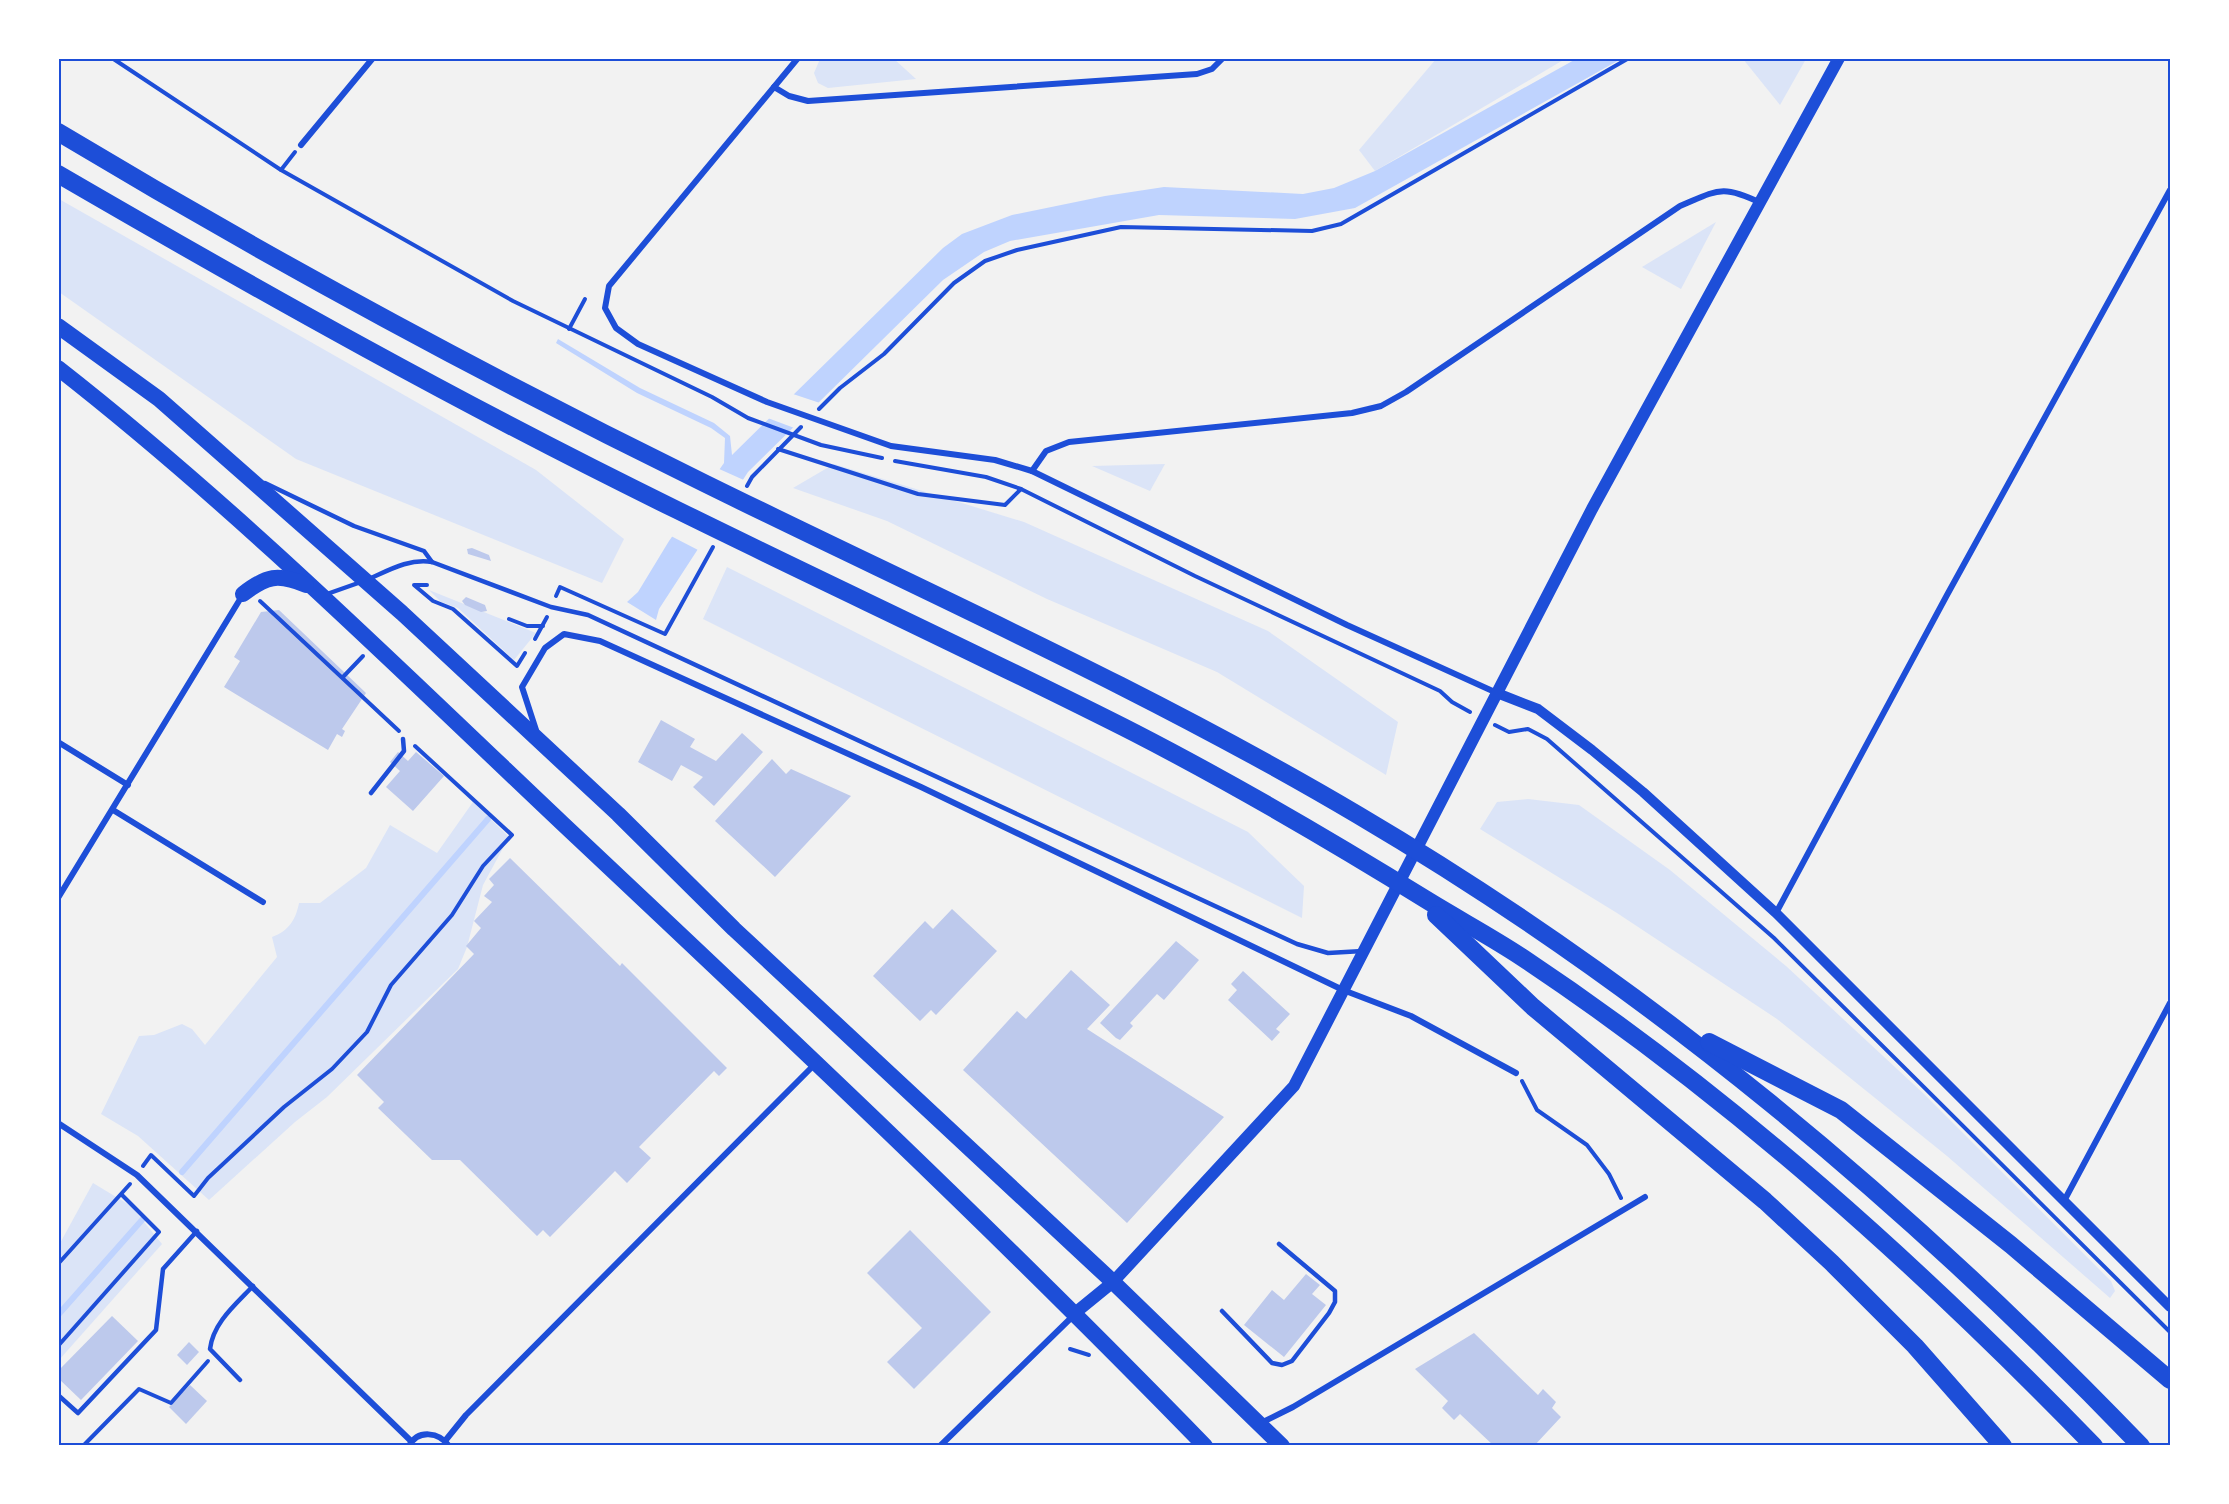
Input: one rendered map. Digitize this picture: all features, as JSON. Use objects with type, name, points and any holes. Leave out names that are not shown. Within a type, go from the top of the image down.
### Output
[{"type":"highway","points":[[58,132],[227,230],[456,355],[694,478],[1128,689],[1265,761],[1456,875],[1667,1020],[1808,1132],[1949,1255],[2141,1446]]},
{"type":"highway","points":[[58,174],[375,353],[670,507],[1137,734],[1228,783],[1410,889],[1435,910],[1533,1007],[1765,1201],[1832,1263],[1915,1347],[2003,1446]]},
{"type":"highway","points":[[58,326],[159,399],[247,474],[365,581],[540,742],[734,929],[1113,1282],[1261,1423],[1282,1446]]},
{"type":"highway","points":[[58,368],[195,479],[317,591],[817,1063],[1075,1314],[1205,1446]]},
{"type":"highway","points":[[243,594],[260,581],[274,578],[297,581],[317,591]]},
{"type":"highway","points":[[1435,910],[1521,956],[1604,1015],[1797,1165],[1978,1327],[2094,1446]]},
{"type":"highway","points":[[1667,1020],[1841,1110],[2001,1238],[2170,1380]]},
{"type":"main road","points":[[1075,1314],[1113,1282],[1294,1086],[1592,509],[1839,58]]},
{"type":"street","points":[[301,145],[373,58]]},
{"type":"street","points":[[798,58],[618,274],[605,298],[609,320],[638,344],[767,402],[831,425],[891,446],[995,460],[1032,471],[1347,625],[1497,693],[1539,709],[1643,792],[1776,914],[2170,1307]]},
{"type":"street","points":[[774,87],[798,99],[819,100],[1197,74],[1212,69],[1223,58]]},
{"type":"street","points":[[1032,471],[1046,451],[1069,442],[1352,413],[1382,406],[1680,206],[1718,190],[1735,191],[1761,203]]},
{"type":"street","points":[[1776,914],[1947,595],[2170,190]]},
{"type":"street","points":[[58,898],[243,594]]},
{"type":"street","points":[[540,742],[526,708],[522,687],[530,669],[545,648],[564,634],[600,641],[921,787],[1343,990],[1411,1016],[1516,1073]]},
{"type":"street","points":[[58,742],[128,785]]},
{"type":"street","points":[[113,810],[263,902]]},
{"type":"street","points":[[2064,1202],[2170,1003]]},
{"type":"street","points":[[58,1123],[137,1175],[197,1231],[410,1443],[428,1434],[437,1435],[447,1443],[466,1415],[817,1063]]},
{"type":"street","points":[[1261,1423],[1293,1407],[1645,1197]]},
{"type":"street","points":[[940,1446],[1075,1314]]},
{"type":"lane","points":[[247,474],[310,507],[424,551],[432,562]]},
{"type":"lane","points":[[317,591],[334,593],[402,564],[423,560],[551,607],[588,615],[1297,944],[1328,953],[1363,951]]},
{"type":"lane","points":[[371,793],[404,751],[403,737]]},
{"type":"lane","points":[[58,1395],[78,1413],[156,1330],[163,1269],[197,1231]]},
{"type":"lane","points":[[1222,1311],[1272,1363],[1282,1365],[1292,1361],[1329,1313],[1335,1302],[1335,1291],[1279,1244]]},
{"type":"lane","points":[[240,1380],[210,1349],[212,1335],[230,1310],[253,1286]]},
{"type":"path","points":[[112,58],[281,170],[513,301],[712,397],[748,418],[821,445],[914,466],[986,477],[1021,489],[1195,576],[1440,691],[1452,702]]},
{"type":"path","points":[[840,388],[885,354],[954,283],[984,261],[1017,250],[1121,227],[1312,231],[1341,224],[1629,58]]},
{"type":"path","points":[[281,170],[301,145]]},
{"type":"path","points":[[569,329],[585,299]]},
{"type":"path","points":[[778,449],[918,494],[1005,505],[1021,489]]},
{"type":"path","points":[[427,585],[414,585],[433,601],[453,609],[517,666],[543,626],[527,626],[509,619]]},
{"type":"path","points":[[560,587],[665,634]]},
{"type":"path","points":[[260,601],[343,677],[403,737]]},
{"type":"path","points":[[1509,732],[1528,729],[1547,739],[1774,938],[2170,1332]]},
{"type":"path","points":[[151,1155],[194,1196],[208,1178],[284,1107],[332,1069],[367,1032],[391,985],[452,915],[483,866],[512,835],[412,743]]},
{"type":"path","points":[[1516,1073],[1537,1110],[1587,1145],[1609,1174],[1626,1209]]},
{"type":"path","points":[[58,1264],[126,1190]]},
{"type":"path","points":[[58,1346],[159,1232],[122,1195]]},
{"type":"path","points":[[1070,1349],[1089,1355]]},
{"type":"path","points":[[83,1446],[140,1389],[171,1403],[186,1387],[184,1385],[214,1354]]},
{"type":"shaded area","points":[[820,59],[894,59],[916,79],[828,88],[818,83],[814,73]]},
{"type":"shaded area","points":[[1436,59],[1565,59],[1375,171],[1359,150]]},
{"type":"shaded area","points":[[1743,59],[1806,59],[1780,105]]},
{"type":"shaded area","points":[[59,199],[536,470],[624,539],[602,583],[296,459],[59,292]]},
{"type":"shaded area","points":[[1716,222],[1681,289],[1642,267]]},
{"type":"shaded area","points":[[834,464],[1024,522],[1268,631],[1398,722],[1386,775],[1217,672],[1047,599],[887,521],[793,488]]},
{"type":"shaded area","points":[[1165,464],[1150,491],[1092,466]]},
{"type":"shaded area","points":[[727,567],[1248,832],[1304,886],[1302,918],[703,619]]},
{"type":"shaded area","points":[[429,590],[536,633],[514,660],[458,608],[441,602]]},
{"type":"shaded area","points":[[1528,799],[1579,805],[1670,870],[1786,966],[1924,1094],[2111,1281],[2115,1291],[2110,1298],[1947,1156],[1777,1019],[1617,913],[1480,829],[1497,802]]},
{"type":"shaded area","points":[[473,802],[509,837],[483,885],[467,947],[458,969],[327,1097],[295,1122],[209,1200],[138,1136],[101,1114],[139,1036],[154,1035],[182,1024],[192,1029],[205,1045],[277,957],[272,937],[291,924],[299,903],[320,903],[366,868],[390,825],[437,853]]},
{"type":"shaded area","points":[[93,1183],[131,1206],[162,1244],[59,1360],[59,1245]]},
{"type":"water","points":[[1576,59],[1621,59],[1355,208],[1295,219],[1159,215],[1010,241],[984,252],[943,280],[748,472],[659,609],[656,620],[627,602],[638,592],[669,541],[724,463],[725,438],[711,428],[637,393],[556,343],[558,339],[640,388],[714,423],[730,436],[732,455],[943,248],[962,234],[1012,215],[1105,196],[1164,187],[1303,194],[1334,188],[1375,171]]},
{"type":"pier","points":[[790,393],[823,404],[797,429],[765,417]]},
{"type":"pier","points":[[717,468],[746,481],[700,551],[669,535]]},
{"type":"building","points":[[472,548],[489,555],[491,561],[468,554],[467,549]]},
{"type":"building","points":[[466,597],[485,605],[487,611],[481,612],[465,605],[462,601]]},
{"type":"building","points":[[279,610],[366,693],[342,729],[345,731],[342,737],[337,734],[328,750],[224,687],[240,661],[234,657],[261,612]]},
{"type":"building","points":[[661,720],[695,739],[690,747],[716,761],[742,733],[763,752],[714,806],[693,787],[703,777],[681,765],[672,781],[638,762]]},
{"type":"building","points":[[398,752],[408,761],[416,752],[444,776],[413,811],[386,787],[400,771],[390,762]]},
{"type":"building","points":[[772,759],[786,774],[791,769],[851,796],[775,877],[715,821]]},
{"type":"building","points":[[510,858],[620,966],[622,963],[727,1068],[719,1076],[714,1071],[639,1147],[651,1158],[627,1183],[615,1171],[550,1237],[543,1230],[537,1236],[460,1160],[432,1160],[378,1108],[384,1102],[357,1075],[474,954],[466,946],[481,928],[474,921],[492,902],[484,896],[494,885],[489,879]]},
{"type":"building","points":[[952,909],[997,951],[936,1015],[931,1010],[920,1021],[873,976],[925,921],[933,929]]},
{"type":"building","points":[[1176,941],[1199,960],[1164,1000],[1157,994],[1130,1023],[1133,1026],[1120,1040],[1116,1038],[1100,1023]]},
{"type":"building","points":[[1071,970],[1110,1005],[1087,1029],[1224,1117],[1127,1223],[963,1070],[1017,1011],[1026,1019]]},
{"type":"building","points":[[1243,971],[1290,1014],[1276,1029],[1280,1032],[1272,1041],[1228,1000],[1237,990],[1231,984]]},
{"type":"building","points":[[910,1230],[991,1312],[914,1389],[887,1362],[922,1328],[867,1273]]},
{"type":"building","points":[[1306,1274],[1320,1285],[1312,1294],[1326,1305],[1284,1357],[1244,1325],[1272,1290],[1284,1300]]},
{"type":"building","points":[[112,1316],[138,1341],[81,1400],[58,1378],[58,1371]]},
{"type":"building","points":[[1474,1333],[1538,1395],[1543,1389],[1556,1402],[1552,1408],[1561,1417],[1534,1446],[1494,1446],[1460,1414],[1454,1420],[1442,1408],[1448,1401],[1415,1369]]},
{"type":"building","points":[[189,1342],[199,1352],[187,1365],[177,1355]]},
{"type":"building","points":[[190,1385],[207,1401],[186,1424],[169,1407]]},
{"type":"waterway","points":[[182,1172],[488,819]]},
{"type":"waterway","points":[[58,1315],[142,1220]]}]
